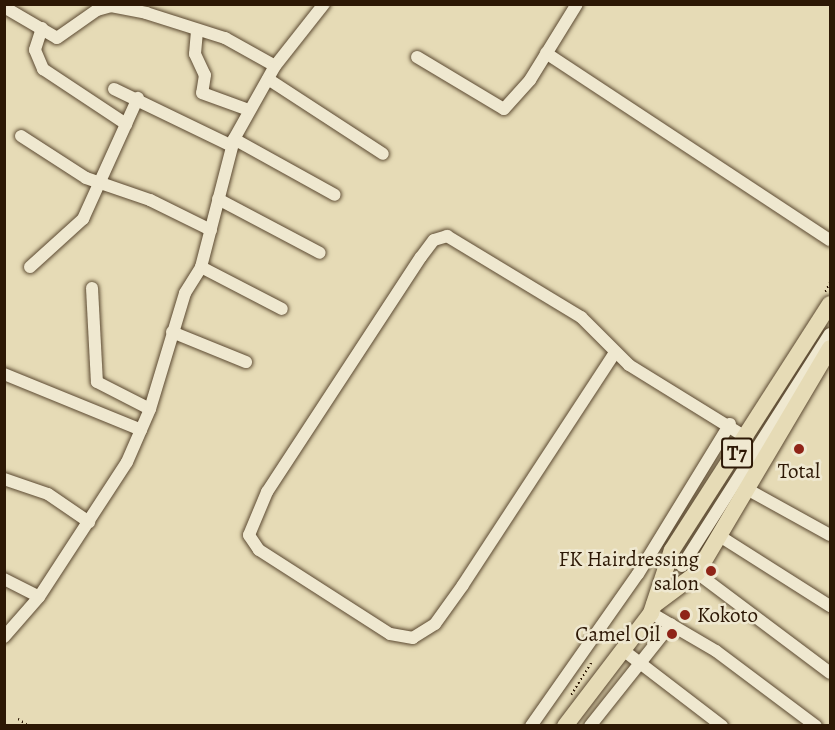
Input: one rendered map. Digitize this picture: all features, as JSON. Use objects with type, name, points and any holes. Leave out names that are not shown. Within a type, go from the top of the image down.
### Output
[{"type":"highway","name":"T7","points":[[652,609],[665,568],[831,304]]},
{"type":"highway","name":"T7","points":[[565,726],[652,609],[689,574],[718,535],[831,348]]},
{"type":"highway","points":[[665,568],[689,574]]},
{"type":"street","points":[[4,637],[39,597],[89,522],[141,430],[150,409],[191,276],[201,267],[233,142],[275,66],[324,4]]},
{"type":"street","points":[[417,57],[504,109],[546,53],[577,4]]},
{"type":"street","points":[[4,7],[62,38],[89,13],[111,6],[225,38],[275,66]]},
{"type":"street","points":[[42,28],[35,50],[43,69],[126,124]]},
{"type":"street","points":[[197,32],[195,54],[205,75],[202,93],[249,110]]},
{"type":"street","points":[[546,53],[831,240]]},
{"type":"street","points":[[268,79],[383,154]]},
{"type":"street","points":[[114,89],[233,142],[335,195]]},
{"type":"street","points":[[30,267],[69,237],[100,184],[138,98]]},
{"type":"street","points":[[21,136],[100,184],[150,200],[211,230]]},
{"type":"street","points":[[218,199],[320,253]]},
{"type":"street","points":[[614,354],[463,585],[435,624],[413,638],[390,634],[259,550],[249,535],[250,522],[295,447],[421,257],[440,237],[470,245],[581,317],[614,354],[730,424],[747,438]]},
{"type":"street","points":[[201,267],[282,309]]},
{"type":"street","points":[[92,288],[97,382],[150,409]]},
{"type":"street","points":[[172,332],[246,362]]},
{"type":"street","points":[[831,334],[689,574],[831,673]]},
{"type":"street","points":[[4,374],[141,430]]},
{"type":"street","points":[[531,726],[638,574],[730,424]]},
{"type":"street","points":[[4,479],[48,494],[89,522]]},
{"type":"street","points":[[745,488],[831,535]]},
{"type":"street","points":[[718,535],[831,606]]},
{"type":"street","points":[[4,579],[39,597]]},
{"type":"street","points":[[652,609],[816,726]]},
{"type":"street","points":[[590,726],[671,624]]},
{"type":"street","points":[[623,651],[640,661],[722,726]]},
{"type":"path","points":[[18,718],[29,726]]},
{"type":"place","name":"Total","points":[[799,449]]},
{"type":"place","name":"FK Hairdressing salon","points":[[711,571]]},
{"type":"place","name":"Kokoto","points":[[685,615]]},
{"type":"place","name":"Camel Oil","points":[[672,634]]}]
